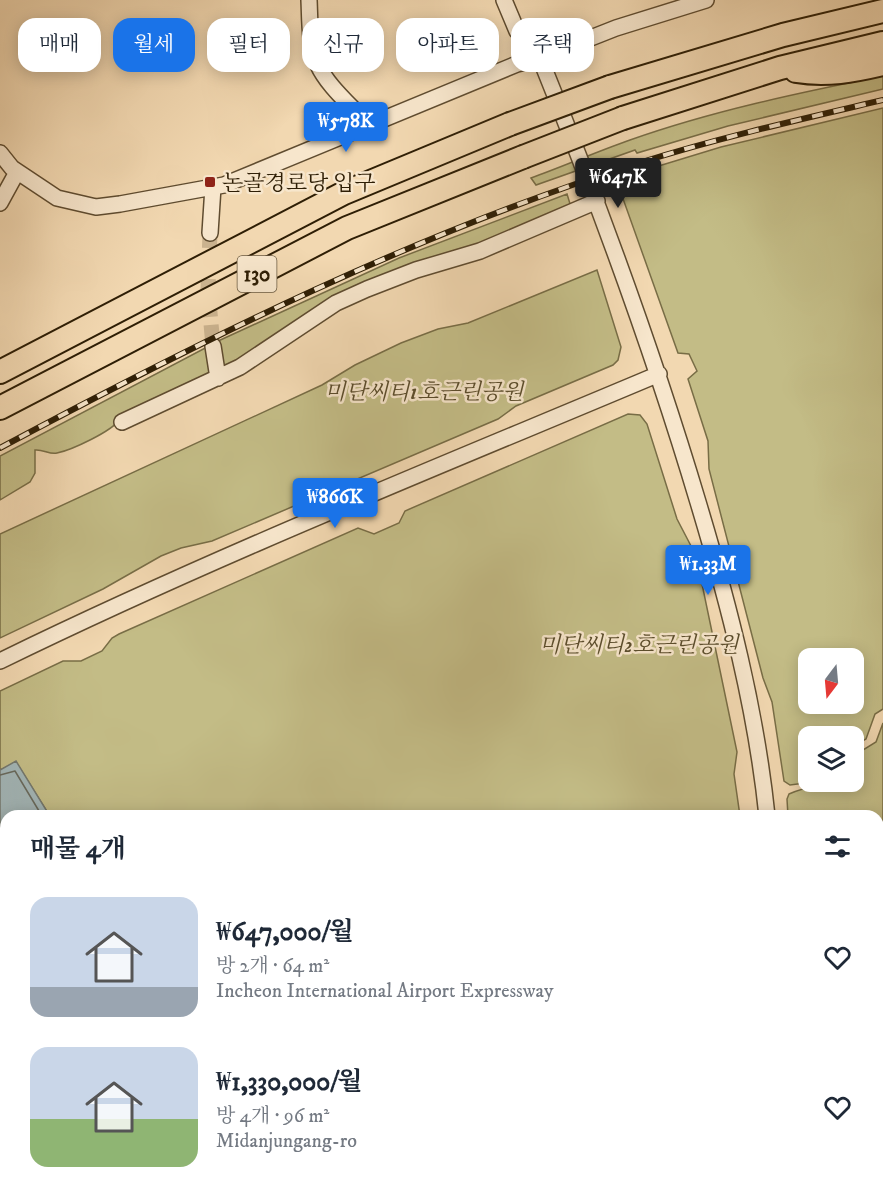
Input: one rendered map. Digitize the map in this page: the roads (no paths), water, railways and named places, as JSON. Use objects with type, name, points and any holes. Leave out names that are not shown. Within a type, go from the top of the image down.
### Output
[{"type":"highway","name":"130","points":[[0,372],[344,193],[510,124],[610,87],[783,35],[883,11]]},
{"type":"highway","name":"130","points":[[0,408],[347,228],[622,118],[780,68],[883,43]]},
{"type":"highway","points":[[780,68],[813,74],[851,72],[883,64]]},
{"type":"street","points":[[309,0],[311,42],[318,64],[324,75],[369,126]]},
{"type":"street","points":[[504,0],[512,18]]},
{"type":"street","points":[[594,37],[706,0]]},
{"type":"street","points":[[0,153],[17,172],[57,198],[96,207],[213,187],[369,126],[511,67]]},
{"type":"street","points":[[546,72],[597,201],[659,374],[729,609],[749,695],[766,810]]},
{"type":"street","points":[[0,203],[17,172]]},
{"type":"street","points":[[210,233],[213,187]]},
{"type":"street","points":[[123,422],[218,378],[268,350],[309,320],[346,298],[395,277],[500,244],[597,201]]},
{"type":"street","points":[[213,346],[218,378]]},
{"type":"street","points":[[0,661],[120,604],[659,374]]},
{"type":"water","points":[[16,761],[46,810],[0,810],[0,770]]},
{"type":"tunnel","points":[[210,233],[208,290],[213,346]]},
{"type":"railway","points":[[0,448],[156,367],[314,290],[476,221],[559,190],[702,144],[883,100]]},
{"type":"place","name":"논골경로당 입구","points":[[210,182]]},
{"type":"park label","name":"미단씨티1호근린공원","points":[[424,391]]},
{"type":"park label","name":"미단씨티2호근린공원","points":[[639,644]]}]
